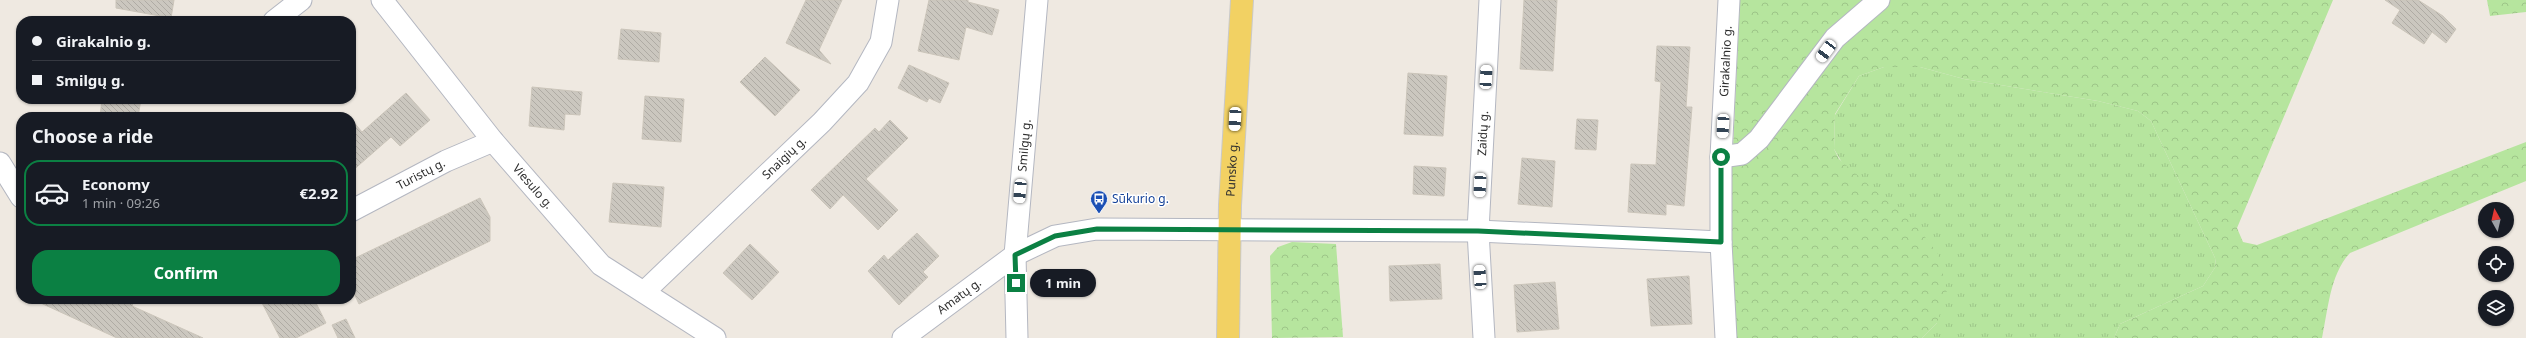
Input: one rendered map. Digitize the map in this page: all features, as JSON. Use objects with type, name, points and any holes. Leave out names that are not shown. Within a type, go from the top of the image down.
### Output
[{"type":"main road","name":"Punsko g.","points":[[1228,338],[1229,231],[1242,0]]},
{"type":"street","points":[[280,16],[301,0]]},
{"type":"street","name":"Viesulo g.","points":[[382,0],[493,141],[601,265],[715,338]]},
{"type":"street","name":"Snaigių g.","points":[[644,292],[822,122],[858,83],[881,42],[888,0]]},
{"type":"street","name":"Smilgų g.","points":[[1017,338],[1015,255],[1037,0]]},
{"type":"street","name":"Zaidų g.","points":[[1484,338],[1478,231],[1490,0]]},
{"type":"street","name":"Girakalnio g.","points":[[1726,338],[1721,242],[1721,157],[1730,0]]},
{"type":"street","points":[[1721,157],[1742,154],[1759,139],[1835,38],[1879,0]]},
{"type":"street","name":"Turistų g.","points":[[356,208],[446,161],[493,141]]},
{"type":"street","points":[[0,163],[16,189]]},
{"type":"street","name":"Amatų g.","points":[[904,338],[1015,255],[1055,236],[1097,229],[1229,231],[1478,231],[1721,242]]},
{"type":"green space","points":[[1740,0],[2333,0],[2237,228],[2243,242],[2257,245],[2526,142],[2526,181],[2350,253],[2338,271],[2334,282],[2328,304],[2322,338],[2114,338],[2120,324],[2203,286],[2216,266],[2215,258],[2151,121],[2138,111],[2098,101],[1964,79],[1920,67],[1884,67],[1859,76],[1835,114],[1834,149],[1839,159],[1919,229],[1938,254],[1947,290],[1937,323],[1922,338],[1734,338],[1730,211]]},
{"type":"green space","points":[[2487,0],[2526,0],[2526,12],[2490,16]]},
{"type":"green space","points":[[1884,67],[1920,67],[1964,79],[2098,101],[2138,111],[2151,121],[2215,258],[2216,266],[2203,286],[2120,324],[2114,338],[1922,338],[1937,323],[1834,149],[1835,115],[1859,76]]},
{"type":"green space","points":[[1292,242],[1336,244],[1343,337],[1272,338],[1270,256],[1278,247]]},
{"type":"building","points":[[116,0],[174,0],[171,16],[160,16],[116,8]]},
{"type":"building","points":[[806,0],[842,0],[819,50],[831,64],[786,43]]},
{"type":"building","points":[[929,0],[968,0],[968,2],[999,10],[992,35],[966,27],[959,60],[918,51]]},
{"type":"building","points":[[1524,0],[1557,0],[1553,71],[1520,69]]},
{"type":"building","points":[[2385,0],[2418,0],[2443,16],[2456,29],[2446,43],[2432,32],[2424,44],[2392,23],[2400,10]]},
{"type":"building","points":[[621,29],[661,33],[659,62],[618,59]]},
{"type":"building","points":[[1657,46],[1690,47],[1686,107],[1692,107],[1684,206],[1666,204],[1666,215],[1628,212],[1631,164],[1656,165],[1661,82],[1655,81]]},
{"type":"building","points":[[765,57],[800,90],[775,116],[740,82]]},
{"type":"building","points":[[909,65],[949,83],[940,103],[929,98],[927,102],[898,88]]},
{"type":"building","points":[[1408,73],[1447,76],[1443,136],[1404,134]]},
{"type":"building","points":[[532,87],[582,92],[580,115],[565,114],[564,130],[529,126]]},
{"type":"building","points":[[406,93],[430,120],[400,146],[391,137],[356,168],[356,125],[362,132]]},
{"type":"building","points":[[645,96],[684,99],[681,142],[642,139]]},
{"type":"building","points":[[101,104],[140,104],[139,112],[101,112]]},
{"type":"building","points":[[1577,119],[1598,120],[1596,150],[1575,149]]},
{"type":"building","points":[[890,120],[908,138],[866,179],[898,210],[878,230],[843,195],[830,209],[811,190],[875,128],[879,132]]},
{"type":"building","points":[[1522,158],[1555,161],[1552,207],[1518,204]]},
{"type":"building","points":[[1414,166],[1446,168],[1444,196],[1413,194]]},
{"type":"building","points":[[613,183],[664,187],[661,227],[609,222]]},
{"type":"building","points":[[480,198],[490,217],[490,241],[359,304],[356,298],[356,258]]},
{"type":"building","points":[[917,233],[939,256],[923,272],[928,277],[899,305],[868,271],[884,255],[888,260]]},
{"type":"building","points":[[750,244],[779,272],[752,300],[723,273]]},
{"type":"building","points":[[1440,264],[1442,299],[1390,301],[1389,266]]},
{"type":"building","points":[[1689,276],[1692,324],[1651,326],[1647,279]]},
{"type":"building","points":[[1555,282],[1559,329],[1517,332],[1514,285]]},
{"type":"building","points":[[43,304],[133,304],[132,306],[203,338],[117,338]]},
{"type":"building","points":[[263,304],[316,304],[326,323],[296,338],[280,338]]},
{"type":"building","points":[[346,319],[355,338],[338,338],[332,325]]},
{"type":"place","name":"Sūkurio g.","points":[[1099,214]]},
{"type":"route","points":[[1016,283],[1015,255],[1055,236],[1097,229],[1478,231],[1721,242],[1721,157]]}]
